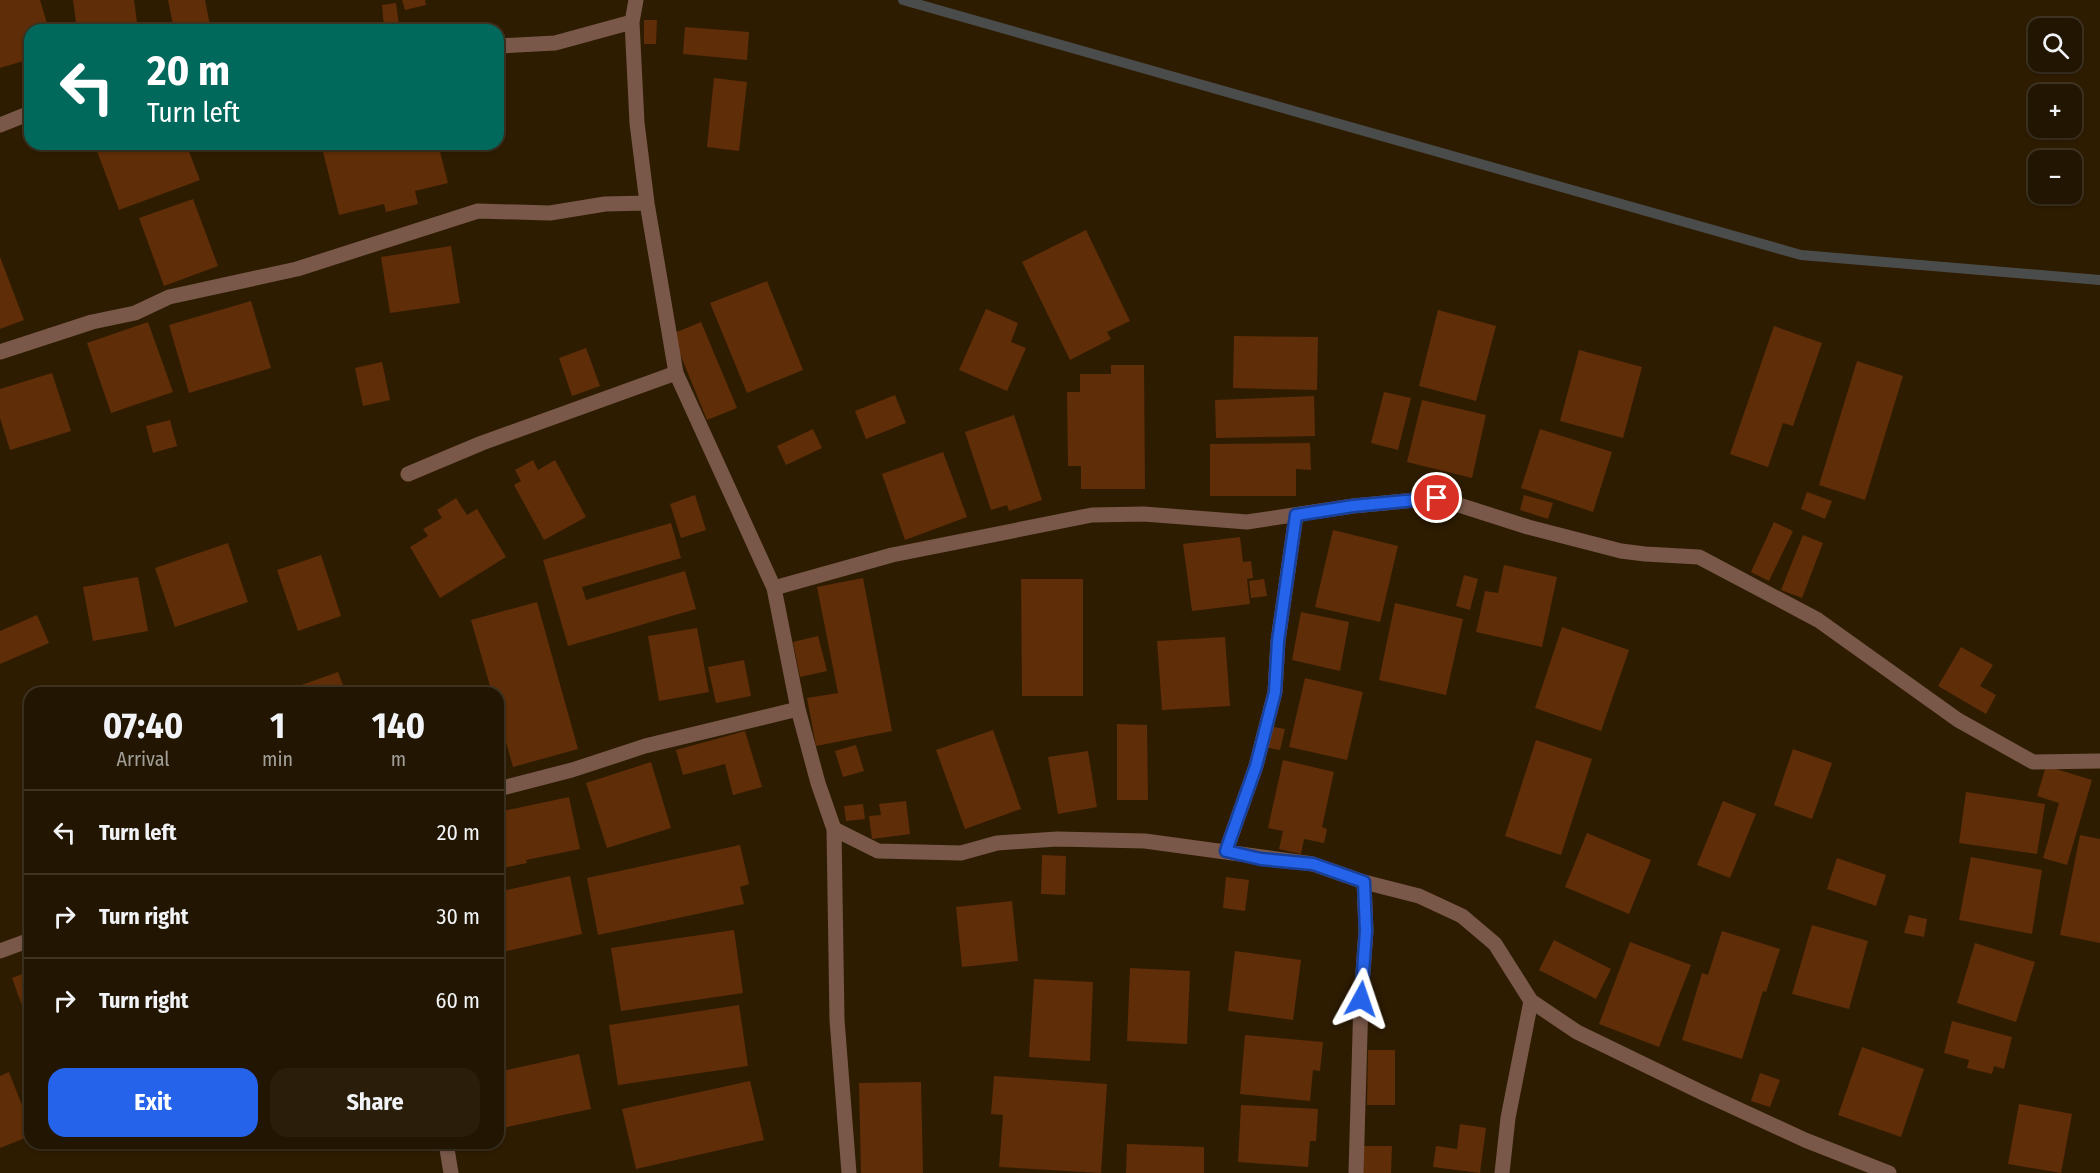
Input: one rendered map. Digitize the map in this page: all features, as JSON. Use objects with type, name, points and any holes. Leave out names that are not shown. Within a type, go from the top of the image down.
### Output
[{"type":"street","points":[[636,0],[632,22],[637,123],[647,203],[676,373],[774,588],[798,709],[818,783],[834,829],[837,1020],[849,1173]]},
{"type":"street","points":[[504,46],[555,43],[632,22]]},
{"type":"street","points":[[0,126],[24,116]]},
{"type":"street","points":[[0,352],[92,322],[135,313],[169,297],[297,269],[477,210],[550,213],[605,204],[647,203]]},
{"type":"street","points":[[408,474],[482,443],[676,373]]},
{"type":"street","points":[[774,588],[892,555],[1051,521],[1092,515],[1144,514],[1247,522],[1353,506],[1437,498],[1528,527],[1621,551],[1644,555],[1699,557],[1818,620],[1958,720],[2033,762],[2100,761]]},
{"type":"street","points":[[1226,851],[1256,766],[1275,692],[1278,641],[1296,515]]},
{"type":"street","points":[[504,787],[572,770],[645,746],[798,709]]},
{"type":"street","points":[[834,829],[878,851],[961,853],[997,843],[1057,839],[1145,841],[1226,851],[1261,859],[1313,864],[1364,882],[1419,896],[1462,916],[1495,944],[1531,1001],[1577,1032],[1805,1140],[1889,1173]]},
{"type":"street","points":[[1356,1173],[1361,999],[1366,931],[1364,882]]},
{"type":"street","points":[[0,951],[24,942]]},
{"type":"street","points":[[1502,1173],[1508,1118],[1531,1001]]},
{"type":"street","points":[[447,1149],[451,1173]]},
{"type":"building","points":[[0,0],[40,0],[47,24],[24,24],[24,61],[0,68]]},
{"type":"building","points":[[73,0],[134,0],[137,24],[76,24]]},
{"type":"building","points":[[168,0],[205,0],[210,24],[173,24]]},
{"type":"building","points":[[402,0],[425,0],[426,5],[405,10]]},
{"type":"building","points":[[396,3],[399,24],[384,24],[382,5]]},
{"type":"building","points":[[644,20],[657,20],[656,44],[644,44]]},
{"type":"building","points":[[685,27],[749,32],[747,60],[683,54]]},
{"type":"building","points":[[714,78],[747,82],[739,151],[707,147]]},
{"type":"building","points":[[188,150],[200,180],[119,210],[97,151]]},
{"type":"building","points":[[323,150],[440,150],[448,183],[415,191],[418,204],[386,212],[384,204],[339,215]]},
{"type":"building","points":[[193,199],[218,266],[164,286],[139,218]]},
{"type":"building","points":[[1086,230],[1130,321],[1107,332],[1111,339],[1070,360],[1022,262]]},
{"type":"building","points":[[451,246],[460,303],[390,313],[381,257]]},
{"type":"building","points":[[0,257],[24,320],[0,329]]},
{"type":"building","points":[[767,281],[803,370],[747,393],[710,303]]},
{"type":"building","points":[[251,301],[271,368],[189,393],[169,325]]},
{"type":"building","points":[[986,309],[1018,323],[1011,342],[1026,348],[1007,391],[959,370]]},
{"type":"building","points":[[1438,310],[1496,326],[1476,401],[1419,386]]},
{"type":"building","points":[[148,322],[173,392],[111,413],[87,343]]},
{"type":"building","points":[[701,322],[737,408],[707,420],[672,334]]},
{"type":"building","points":[[1774,326],[1822,343],[1793,426],[1783,423],[1768,467],[1730,454]]},
{"type":"building","points":[[1234,336],[1318,337],[1317,390],[1233,388]]},
{"type":"building","points":[[586,348],[600,386],[572,396],[559,358]]},
{"type":"building","points":[[1579,350],[1642,367],[1623,438],[1560,421]]},
{"type":"building","points":[[1857,361],[1903,376],[1865,500],[1819,485]]},
{"type":"building","points":[[382,362],[390,400],[363,406],[355,368]]},
{"type":"building","points":[[1111,365],[1144,365],[1145,489],[1081,489],[1081,466],[1068,466],[1067,392],[1080,392],[1080,374],[1111,374]]},
{"type":"building","points":[[52,373],[71,431],[10,450],[0,418],[0,389]]},
{"type":"building","points":[[1384,392],[1411,398],[1398,450],[1371,443]]},
{"type":"building","points":[[895,395],[906,423],[866,439],[855,411]]},
{"type":"building","points":[[1314,396],[1315,436],[1216,438],[1215,400]]},
{"type":"building","points":[[1422,400],[1486,415],[1472,478],[1407,462]]},
{"type":"building","points":[[1014,415],[1042,500],[1009,511],[1007,505],[991,510],[965,432]]},
{"type":"building","points":[[170,420],[177,446],[153,453],[146,426]]},
{"type":"building","points":[[813,429],[822,448],[786,465],[777,446]]},
{"type":"building","points":[[1540,429],[1612,452],[1593,512],[1521,488]]},
{"type":"building","points":[[1310,443],[1311,470],[1296,469],[1296,496],[1210,496],[1210,444]]},
{"type":"building","points":[[943,452],[967,517],[905,540],[882,474]]},
{"type":"building","points":[[533,460],[538,470],[555,460],[586,517],[544,540],[514,485],[521,481],[515,470]]},
{"type":"building","points":[[1807,492],[1832,501],[1825,519],[1801,509]]},
{"type":"building","points":[[695,495],[706,530],[681,538],[670,504]]},
{"type":"building","points":[[1524,495],[1553,503],[1548,519],[1520,510]]},
{"type":"building","points":[[456,498],[467,515],[477,509],[506,557],[440,598],[410,547],[428,536],[423,529],[442,518],[437,510]]},
{"type":"building","points":[[1774,522],[1793,531],[1769,581],[1751,572]]},
{"type":"building","points":[[671,523],[681,558],[582,587],[586,600],[685,571],[696,609],[568,646],[543,560]]},
{"type":"building","points":[[1333,530],[1398,546],[1380,622],[1315,607]]},
{"type":"building","points":[[1803,535],[1823,543],[1802,598],[1781,590]]},
{"type":"building","points":[[1240,537],[1243,562],[1251,561],[1253,578],[1247,579],[1250,604],[1192,611],[1183,544]]},
{"type":"building","points":[[228,543],[248,602],[175,627],[155,568]]},
{"type":"building","points":[[321,555],[341,616],[298,631],[277,570]]},
{"type":"building","points":[[1504,565],[1557,577],[1542,647],[1476,632],[1485,591],[1498,593]]},
{"type":"building","points":[[1464,575],[1478,579],[1470,610],[1456,606]]},
{"type":"building","points":[[138,577],[148,631],[93,641],[83,587]]},
{"type":"building","points":[[863,578],[892,731],[816,746],[807,698],[838,693],[817,587]]},
{"type":"building","points":[[1021,579],[1083,579],[1083,696],[1022,696]]},
{"type":"building","points":[[1264,579],[1267,596],[1251,598],[1249,581]]},
{"type":"building","points":[[537,602],[578,749],[513,767],[504,735],[504,687],[490,687],[471,620]]},
{"type":"building","points":[[1395,603],[1463,619],[1446,695],[1379,680]]},
{"type":"building","points":[[1301,612],[1349,622],[1340,671],[1292,660]]},
{"type":"building","points":[[37,615],[49,643],[0,664],[0,631]]},
{"type":"building","points":[[1562,627],[1629,650],[1601,731],[1535,708]]},
{"type":"building","points":[[697,628],[709,692],[659,701],[648,636]]},
{"type":"building","points":[[818,636],[827,671],[800,677],[793,642]]},
{"type":"building","points":[[1225,637],[1230,706],[1162,710],[1157,641]]},
{"type":"building","points":[[1961,647],[1993,665],[1980,686],[1996,695],[1986,714],[1938,686]]},
{"type":"building","points":[[744,660],[751,696],[716,703],[708,667]]},
{"type":"building","points":[[338,672],[344,687],[296,687]]},
{"type":"building","points":[[1305,678],[1363,692],[1347,760],[1289,747]]},
{"type":"building","points":[[1117,724],[1147,725],[1148,800],[1117,800]]},
{"type":"building","points":[[1269,726],[1285,729],[1280,750],[1264,747]]},
{"type":"building","points":[[993,730],[1021,809],[965,829],[936,750]]},
{"type":"building","points":[[745,731],[762,787],[733,795],[725,764],[683,775],[676,750]]},
{"type":"building","points":[[1536,740],[1592,759],[1561,855],[1505,836]]},
{"type":"building","points":[[856,745],[864,771],[843,777],[835,751]]},
{"type":"building","points":[[1793,749],[1832,763],[1812,819],[1774,805]]},
{"type":"building","points":[[1088,751],[1097,807],[1058,814],[1048,757]]},
{"type":"building","points":[[1283,760],[1334,772],[1322,827],[1327,829],[1324,843],[1304,839],[1301,854],[1279,849],[1283,831],[1268,828]]},
{"type":"building","points":[[651,762],[671,828],[607,848],[586,783]]},
{"type":"building","points":[[2046,766],[2092,780],[2067,865],[2043,858],[2059,803],[2037,796]]},
{"type":"building","points":[[1966,792],[2045,804],[2037,854],[1959,843]]},
{"type":"building","points":[[569,797],[580,849],[526,860],[527,863],[504,868],[504,811]]},
{"type":"building","points":[[906,801],[910,834],[872,839],[869,816],[881,815],[879,804]]},
{"type":"building","points":[[1723,801],[1756,814],[1730,878],[1697,865]]},
{"type":"building","points":[[863,804],[865,819],[846,821],[844,806]]},
{"type":"building","points":[[1587,833],[1651,860],[1629,914],[1565,887]]},
{"type":"building","points":[[2080,835],[2100,839],[2100,943],[2060,935]]},
{"type":"building","points":[[740,845],[749,884],[740,887],[744,904],[598,935],[587,878]]},
{"type":"building","points":[[1042,855],[1066,856],[1065,895],[1041,894]]},
{"type":"building","points":[[1971,857],[2042,870],[2032,934],[1959,920]]},
{"type":"building","points":[[1837,858],[1886,875],[1876,906],[1827,889]]},
{"type":"building","points":[[570,876],[582,934],[504,952],[504,891]]},
{"type":"building","points":[[1226,877],[1249,880],[1245,911],[1223,908]]},
{"type":"building","points":[[1012,901],[1018,961],[962,967],[956,907]]},
{"type":"building","points":[[1909,915],[1927,919],[1924,937],[1904,933]]},
{"type":"building","points":[[1812,925],[1868,941],[1849,1009],[1792,994]]},
{"type":"building","points":[[734,930],[743,993],[621,1011],[611,948]]},
{"type":"building","points":[[1722,931],[1780,949],[1766,992],[1763,991],[1742,1059],[1682,1040],[1702,973],[1708,975]]},
{"type":"building","points":[[1554,940],[1611,969],[1596,999],[1539,970]]},
{"type":"building","points":[[1630,942],[1691,965],[1659,1047],[1599,1024]]},
{"type":"building","points":[[1975,943],[2035,962],[2016,1022],[1957,1003]]},
{"type":"building","points":[[1235,951],[1301,960],[1293,1020],[1228,1011]]},
{"type":"building","points":[[1130,968],[1190,971],[1187,1044],[1127,1041]]},
{"type":"building","points":[[24,973],[24,1011],[12,978]]},
{"type":"building","points":[[1034,979],[1093,982],[1090,1061],[1029,1057]]},
{"type":"building","points":[[739,1005],[748,1066],[618,1085],[609,1025]]},
{"type":"building","points":[[1952,1021],[2012,1037],[2004,1069],[1994,1066],[1992,1074],[1967,1068],[1969,1060],[1944,1053]]},
{"type":"building","points":[[1245,1035],[1323,1042],[1320,1071],[1313,1070],[1310,1101],[1240,1094]]},
{"type":"building","points":[[1862,1047],[1924,1069],[1901,1137],[1838,1115]]},
{"type":"building","points":[[1368,1050],[1395,1050],[1395,1105],[1367,1105]]},
{"type":"building","points":[[579,1054],[591,1109],[504,1128],[504,1071]]},
{"type":"building","points":[[9,1072],[24,1111],[24,1138],[0,1148],[0,1076]]},
{"type":"building","points":[[1760,1073],[1780,1080],[1770,1107],[1751,1101]]},
{"type":"building","points":[[994,1076],[1107,1084],[1101,1173],[999,1167],[1003,1115],[991,1114]]},
{"type":"building","points":[[750,1081],[764,1140],[636,1169],[622,1109]]},
{"type":"building","points":[[921,1082],[923,1173],[861,1173],[859,1083]]},
{"type":"building","points":[[2019,1104],[2072,1114],[2061,1173],[2008,1164]]},
{"type":"building","points":[[1241,1105],[1318,1109],[1316,1141],[1310,1141],[1308,1167],[1238,1162]]},
{"type":"building","points":[[1460,1124],[1486,1128],[1480,1173],[1433,1167],[1436,1146],[1457,1149]]},
{"type":"building","points":[[1127,1144],[1204,1147],[1204,1173],[1126,1173]]},
{"type":"building","points":[[1361,1146],[1392,1146],[1391,1173],[1361,1173]]},
{"type":"waterway","points":[[903,0],[1801,255],[2100,280]]},
{"type":"route","points":[[1361,999],[1366,931],[1364,882],[1313,864],[1261,859],[1226,851],[1256,766],[1275,692],[1278,641],[1296,515],[1353,506],[1437,498]]}]
